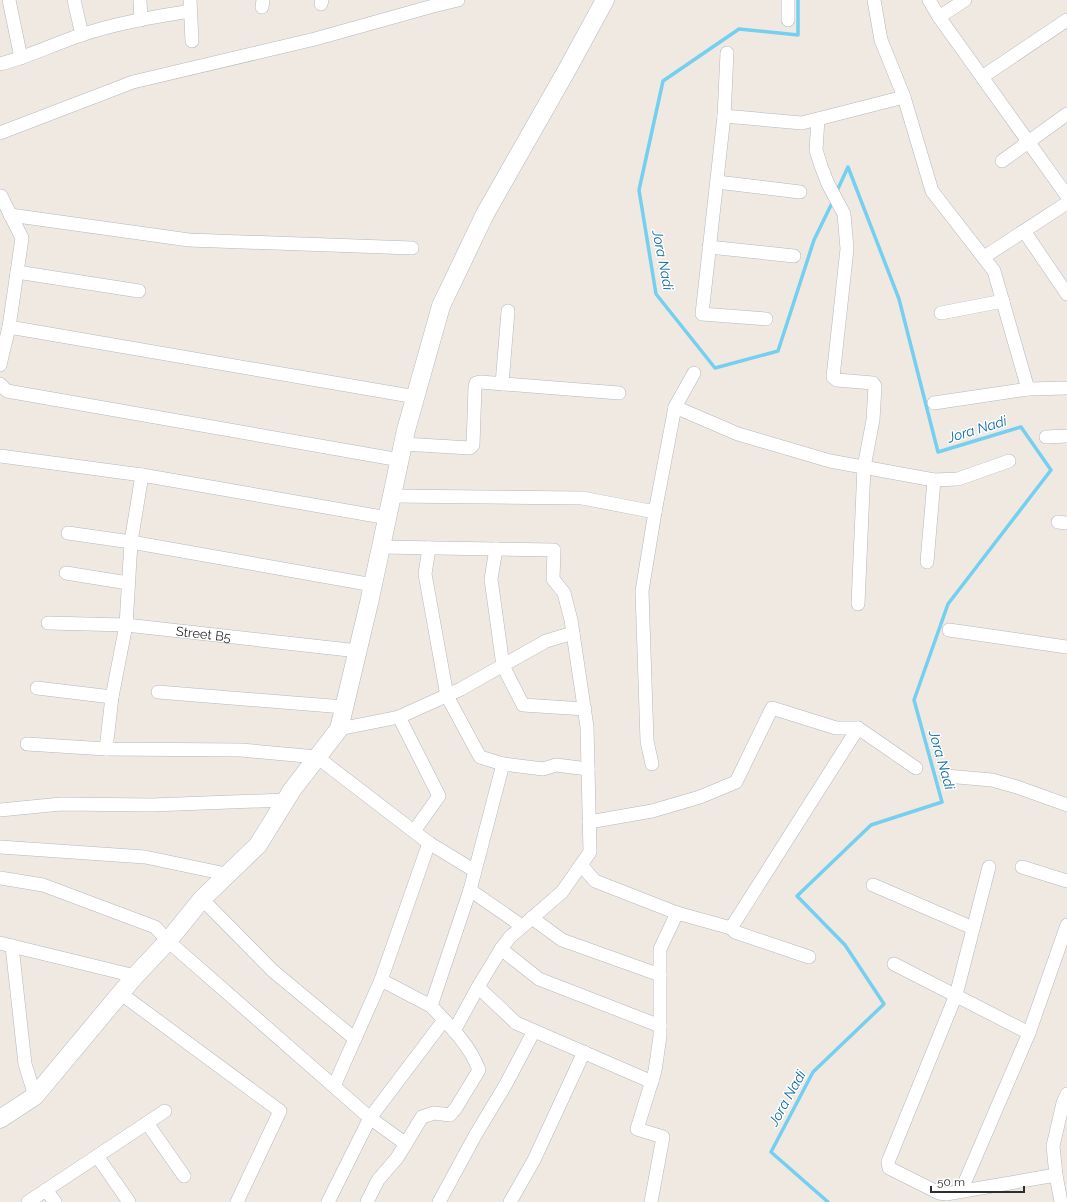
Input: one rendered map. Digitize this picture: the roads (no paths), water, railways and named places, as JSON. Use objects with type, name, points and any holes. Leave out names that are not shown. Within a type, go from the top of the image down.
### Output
[{"type":"street","points":[[10,0],[21,58]]},
{"type":"street","points":[[74,0],[82,34]]},
{"type":"street","points":[[140,0],[141,20]]},
{"type":"street","points":[[0,133],[133,82],[315,39],[458,0]]},
{"type":"street","points":[[0,1119],[35,1096],[120,993],[168,941],[202,899],[226,874],[258,845],[286,800],[339,729],[358,652],[402,452],[441,306],[485,214],[605,0]]},
{"type":"street","points":[[788,0],[788,20]]},
{"type":"street","points":[[874,0],[881,40],[904,97],[932,191],[994,270],[1028,389]]},
{"type":"street","points":[[929,0],[939,17],[1067,196]]},
{"type":"street","points":[[939,17],[965,0]]},
{"type":"street","points":[[0,64],[21,58],[82,34],[141,20],[190,5],[192,41]]},
{"type":"street","points":[[982,77],[1067,20]]},
{"type":"street","points":[[727,53],[724,116],[702,314],[766,319]]},
{"type":"street","points":[[724,116],[802,122],[904,97]]},
{"type":"street","points":[[1002,161],[1067,114]]},
{"type":"street","points":[[818,119],[816,150],[828,184],[844,214],[847,249],[834,377],[837,380],[873,383],[875,386],[873,420],[864,467],[858,604]]},
{"type":"street","points":[[717,182],[800,192]]},
{"type":"street","points":[[0,365],[9,327],[22,238],[1,196]]},
{"type":"street","points":[[984,257],[1067,203]]},
{"type":"street","points":[[10,215],[189,240],[412,248]]},
{"type":"street","points":[[1024,231],[1067,294]]},
{"type":"street","points":[[710,247],[794,256]]},
{"type":"street","points":[[17,272],[139,291]]},
{"type":"street","points":[[941,314],[1003,301]]},
{"type":"street","points":[[502,384],[508,311]]},
{"type":"street","points":[[9,327],[416,397]]},
{"type":"street","points":[[652,764],[647,741],[642,591],[675,407],[694,373]]},
{"type":"street","points":[[0,384],[7,391],[402,452],[470,448],[473,445],[476,383],[480,382],[619,393]]},
{"type":"street","points":[[934,403],[1028,389],[1067,388]]},
{"type":"street","points":[[675,407],[738,434],[830,461],[934,480],[958,479],[1009,461]]},
{"type":"street","points":[[1046,437],[1067,436]]},
{"type":"street","points":[[0,456],[142,475],[388,518]]},
{"type":"street","points":[[106,749],[112,697],[126,625],[131,542],[142,475]]},
{"type":"street","points":[[927,562],[934,480]]},
{"type":"street","points":[[392,496],[582,498],[656,512]]},
{"type":"street","points":[[68,533],[131,542],[373,585]]},
{"type":"street","points":[[381,547],[554,550],[553,578],[564,593],[573,633],[585,709],[587,727],[590,852],[562,892],[510,937],[478,986],[454,1031]]},
{"type":"street","points":[[429,548],[425,574],[446,696],[480,757],[503,764],[543,769],[556,765],[588,770]]},
{"type":"street","points":[[496,549],[491,579],[503,666],[523,705],[585,709]]},
{"type":"street","points":[[66,573],[128,583]]},
{"type":"street","name":"Street B5","points":[[48,623],[126,625],[358,652]]},
{"type":"street","points":[[949,630],[1067,648]]},
{"type":"street","points":[[339,729],[399,717],[461,689],[546,642],[573,633]]},
{"type":"street","points":[[37,688],[112,697]]},
{"type":"street","points":[[158,692],[344,708]]},
{"type":"street","points":[[590,822],[652,812],[700,797],[736,782],[772,708],[836,728],[858,728],[916,768]]},
{"type":"street","points":[[399,717],[439,796],[414,831]]},
{"type":"street","points":[[731,928],[858,728]]},
{"type":"street","points":[[27,744],[106,749],[241,750],[317,757],[429,843],[475,871]]},
{"type":"street","points":[[431,1006],[470,890],[503,764]]},
{"type":"street","points":[[946,776],[992,780],[1017,787],[1067,805]]},
{"type":"street","points":[[0,810],[62,804],[152,804],[286,800]]},
{"type":"street","points":[[334,1086],[381,980],[429,843]]},
{"type":"street","points":[[0,847],[145,857],[226,874]]},
{"type":"street","points":[[581,865],[595,881],[677,913],[731,928],[735,932],[809,957]]},
{"type":"street","points":[[989,867],[956,995],[888,1165],[889,1168],[939,1193],[946,1194],[1056,1175]]},
{"type":"street","points":[[1022,867],[1067,881]]},
{"type":"street","points":[[0,878],[43,885],[155,927],[168,941],[370,1118],[406,1144]]},
{"type":"street","points":[[873,885],[973,928]]},
{"type":"street","points":[[470,890],[562,940],[660,975]]},
{"type":"street","points":[[202,899],[273,971],[355,1038]]},
{"type":"street","points":[[651,1202],[663,1137],[637,1129],[655,1072],[660,1036],[660,949],[677,913]]},
{"type":"street","points":[[961,1191],[1029,1033],[1067,925]]},
{"type":"street","points":[[35,1096],[25,1064],[6,945],[135,976]]},
{"type":"street","points":[[501,949],[539,979],[660,1026]]},
{"type":"street","points":[[894,964],[1029,1033]]},
{"type":"street","points":[[367,1202],[378,1180],[397,1158],[422,1117],[434,1113],[450,1115],[456,1108],[479,1070],[473,1057],[454,1031],[431,1006],[381,980]]},
{"type":"street","points":[[478,986],[516,1023],[652,1082]]},
{"type":"street","points":[[120,993],[280,1111],[237,1202]]},
{"type":"street","points":[[328,1202],[370,1118],[444,1020]]},
{"type":"street","points":[[439,1202],[476,1134],[506,1084],[534,1031]]},
{"type":"street","points":[[510,1202],[534,1160],[584,1052]]},
{"type":"street","points":[[1061,1202],[1053,1146],[1063,1103],[1067,1094]]},
{"type":"street","points":[[28,1202],[165,1111]]},
{"type":"street","points":[[147,1123],[184,1176]]},
{"type":"street","points":[[97,1156],[129,1202]]},
{"type":"street","points":[[46,1190],[55,1202]]},
{"type":"waterway","name":"Jora Nadi","points":[[798,0],[798,35],[739,29],[663,81],[639,190],[656,294],[715,368],[778,351],[814,240],[833,201]]},
{"type":"waterway","name":"Jora Nadi","points":[[828,1202],[771,1152],[813,1072],[884,1004],[845,945],[797,896],[871,825],[942,802],[914,700],[948,604],[1051,470],[1021,427],[938,452],[899,299],[848,167],[836,193]]}]
